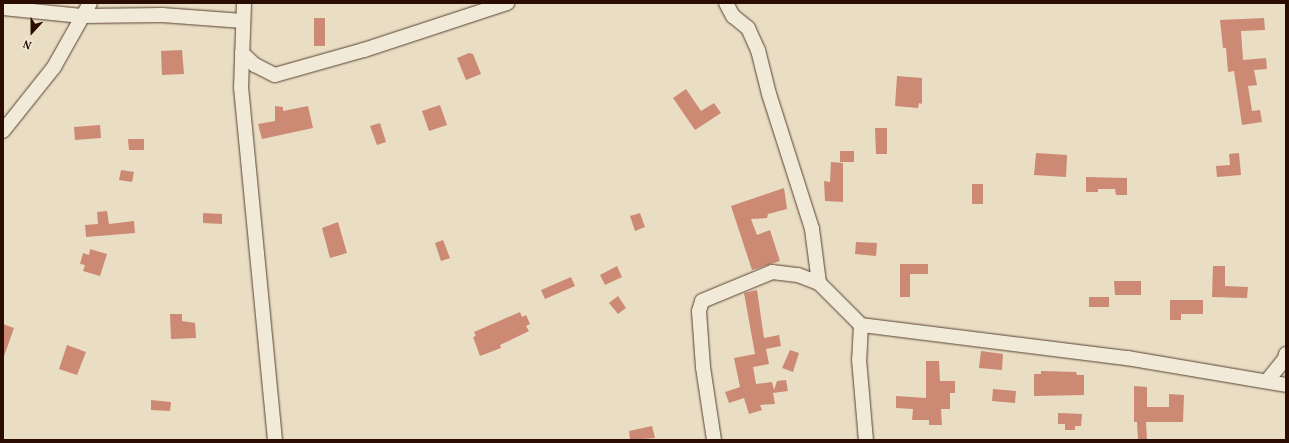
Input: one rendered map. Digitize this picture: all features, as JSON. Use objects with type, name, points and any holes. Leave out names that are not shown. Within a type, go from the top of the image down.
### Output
[{"type":"street","points":[[3,131],[54,67],[90,3]]},
{"type":"street","points":[[244,3],[241,86],[275,440]]},
{"type":"street","points":[[242,53],[256,65],[275,75],[364,50],[508,3]]},
{"type":"street","points":[[726,3],[734,16],[748,28],[758,50],[769,94],[812,229],[819,283]]},
{"type":"street","points":[[3,8],[82,16],[162,15],[243,21]]},
{"type":"street","points":[[714,440],[703,367],[698,311],[702,301],[772,272],[798,275],[819,283],[861,325],[1127,358],[1286,385]]},
{"type":"street","points":[[861,325],[859,359],[866,440]]},
{"type":"street","points":[[1267,381],[1285,359],[1286,354]]},
{"type":"building","points":[[314,18],[325,18],[325,46],[314,46]]},
{"type":"building","points":[[1264,18],[1265,30],[1241,31],[1243,60],[1266,58],[1267,69],[1254,70],[1257,85],[1248,86],[1252,111],[1260,110],[1262,122],[1242,125],[1234,71],[1228,72],[1226,48],[1223,48],[1220,20]]},
{"type":"building","points":[[182,50],[184,74],[162,75],[161,51]]},
{"type":"building","points":[[469,53],[473,54],[481,74],[466,80],[457,58]]},
{"type":"building","points":[[897,76],[922,78],[922,104],[919,103],[918,108],[895,106]]},
{"type":"building","points":[[686,89],[701,111],[714,103],[721,113],[695,130],[673,98]]},
{"type":"building","points":[[440,105],[447,125],[429,131],[422,111]]},
{"type":"building","points":[[275,106],[283,107],[283,111],[308,106],[313,128],[262,139],[258,124],[275,121]]},
{"type":"building","points":[[380,123],[386,142],[377,145],[370,126]]},
{"type":"building","points":[[100,125],[101,138],[75,140],[74,127]]},
{"type":"building","points":[[875,128],[887,128],[887,154],[876,154]]},
{"type":"building","points":[[128,139],[144,139],[144,150],[129,150]]},
{"type":"building","points":[[840,151],[854,151],[854,162],[840,162]]},
{"type":"building","points":[[1036,153],[1067,155],[1066,177],[1034,175]]},
{"type":"building","points":[[1239,153],[1241,175],[1217,177],[1216,166],[1230,165],[1229,154]]},
{"type":"building","points":[[831,162],[843,163],[843,202],[825,201],[824,181],[830,182]]},
{"type":"building","points":[[121,170],[134,172],[132,182],[119,180]]},
{"type":"building","points":[[1086,177],[1127,178],[1127,195],[1116,195],[1115,189],[1098,189],[1098,192],[1086,192]]},
{"type":"building","points":[[972,184],[983,184],[983,204],[972,204]]},
{"type":"building","points":[[784,188],[787,209],[768,214],[767,218],[751,219],[757,235],[770,230],[780,261],[752,270],[731,206]]},
{"type":"building","points":[[107,211],[109,224],[134,221],[135,233],[86,237],[85,225],[98,224],[97,212]]},
{"type":"building","points":[[203,213],[222,214],[222,224],[203,223]]},
{"type":"building","points":[[640,213],[645,227],[635,231],[630,216]]},
{"type":"building","points":[[338,222],[347,253],[330,258],[322,228]]},
{"type":"building","points":[[443,240],[450,258],[441,261],[435,243]]},
{"type":"building","points":[[856,242],[877,243],[876,256],[855,254]]},
{"type":"building","points":[[90,249],[107,254],[100,276],[83,271],[85,265],[80,264],[83,253],[89,255]]},
{"type":"building","points":[[900,264],[928,264],[928,274],[910,274],[910,297],[900,297]]},
{"type":"building","points":[[617,266],[622,277],[605,285],[600,275]]},
{"type":"building","points":[[1213,266],[1225,266],[1225,286],[1248,287],[1247,298],[1212,297]]},
{"type":"building","points":[[571,277],[575,286],[545,299],[541,290]]},
{"type":"building","points":[[1114,281],[1141,281],[1141,295],[1115,295]]},
{"type":"building","points":[[757,290],[764,338],[779,335],[781,346],[766,349],[769,364],[753,367],[756,384],[772,382],[774,390],[777,381],[786,380],[788,391],[773,393],[775,404],[760,405],[762,410],[749,414],[744,398],[729,403],[725,392],[740,387],[734,358],[755,354],[744,293]]},
{"type":"building","points":[[618,296],[626,308],[618,314],[609,303]]},
{"type":"building","points":[[1089,297],[1109,297],[1109,307],[1089,307]]},
{"type":"building","points":[[1170,300],[1203,300],[1203,314],[1181,314],[1181,320],[1170,320]]},
{"type":"building","points":[[520,312],[522,317],[526,315],[530,324],[526,326],[529,331],[500,345],[501,348],[480,356],[473,337],[476,336],[474,332]]},
{"type":"building","points":[[170,314],[182,314],[182,321],[195,323],[196,338],[171,339]]},
{"type":"building","points":[[3,324],[14,328],[4,356],[3,356]]},
{"type":"building","points":[[67,345],[86,352],[77,375],[59,369]]},
{"type":"building","points":[[790,350],[799,353],[793,372],[782,368]]},
{"type":"building","points":[[981,351],[1003,354],[1002,370],[979,368]]},
{"type":"building","points":[[926,361],[939,361],[940,381],[955,381],[955,393],[950,393],[950,409],[941,409],[942,425],[929,425],[929,420],[912,420],[913,409],[896,408],[896,396],[926,398]]},
{"type":"building","points":[[1041,371],[1076,372],[1077,375],[1084,375],[1084,395],[1034,396],[1034,374],[1041,374]]},
{"type":"building","points":[[1134,386],[1147,387],[1147,407],[1169,407],[1169,394],[1184,395],[1183,422],[1146,422],[1147,440],[1138,440],[1137,422],[1134,422]]},
{"type":"building","points":[[993,389],[1016,391],[1015,403],[992,401]]},
{"type":"building","points":[[151,400],[171,402],[170,411],[151,410]]},
{"type":"building","points":[[1058,413],[1082,414],[1081,426],[1075,426],[1075,430],[1065,430],[1065,424],[1058,424]]},
{"type":"building","points":[[652,426],[655,438],[630,440],[629,431]]}]
